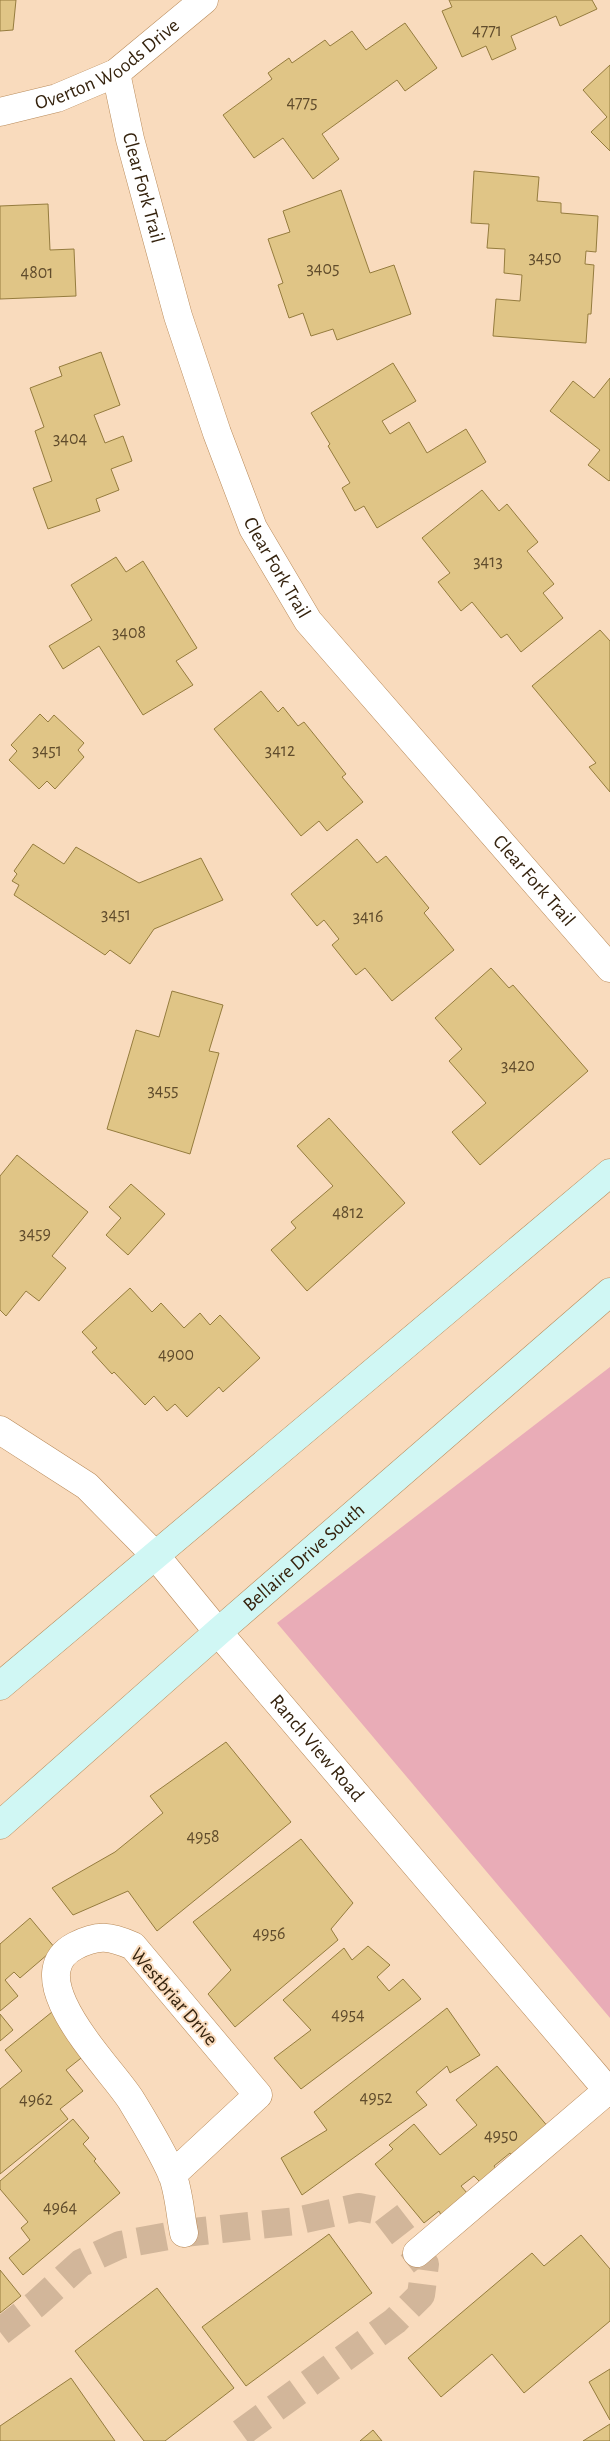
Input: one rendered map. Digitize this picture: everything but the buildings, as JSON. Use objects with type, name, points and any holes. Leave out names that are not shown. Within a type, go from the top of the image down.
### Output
[{"type":"main road","points":[[0,1686],[610,1173]]},
{"type":"main road","name":"Bellaire Drive South","points":[[0,1825],[218,1632],[610,1292]]},
{"type":"street","name":"Overton Woods Drive","points":[[0,112],[57,98],[116,73],[204,0]]},
{"type":"street","name":"Clear Fork Trail","points":[[116,73],[130,139],[178,316],[217,433],[253,528],[308,621],[610,968]]},
{"type":"street","name":"Ranch View Road","points":[[0,1430],[86,1486],[155,1555],[218,1632],[609,2092]]},
{"type":"street","name":"Westbriar Drive","points":[[172,2175],[258,2095],[133,1946],[114,1938],[97,1938],[85,1941],[67,1950],[57,1962],[55,1980],[61,1998],[89,2048],[130,2099],[172,2175],[184,2233]]},
{"type":"street","points":[[417,2253],[609,2092]]},
{"type":"shaded area","points":[[610,1367],[610,2018],[277,1623]]},
{"type":"tunnel","points":[[0,2332],[36,2304],[81,2263],[120,2245],[184,2233],[296,2221],[359,2207],[385,2212],[425,2264],[421,2295],[395,2321],[230,2441]]}]
